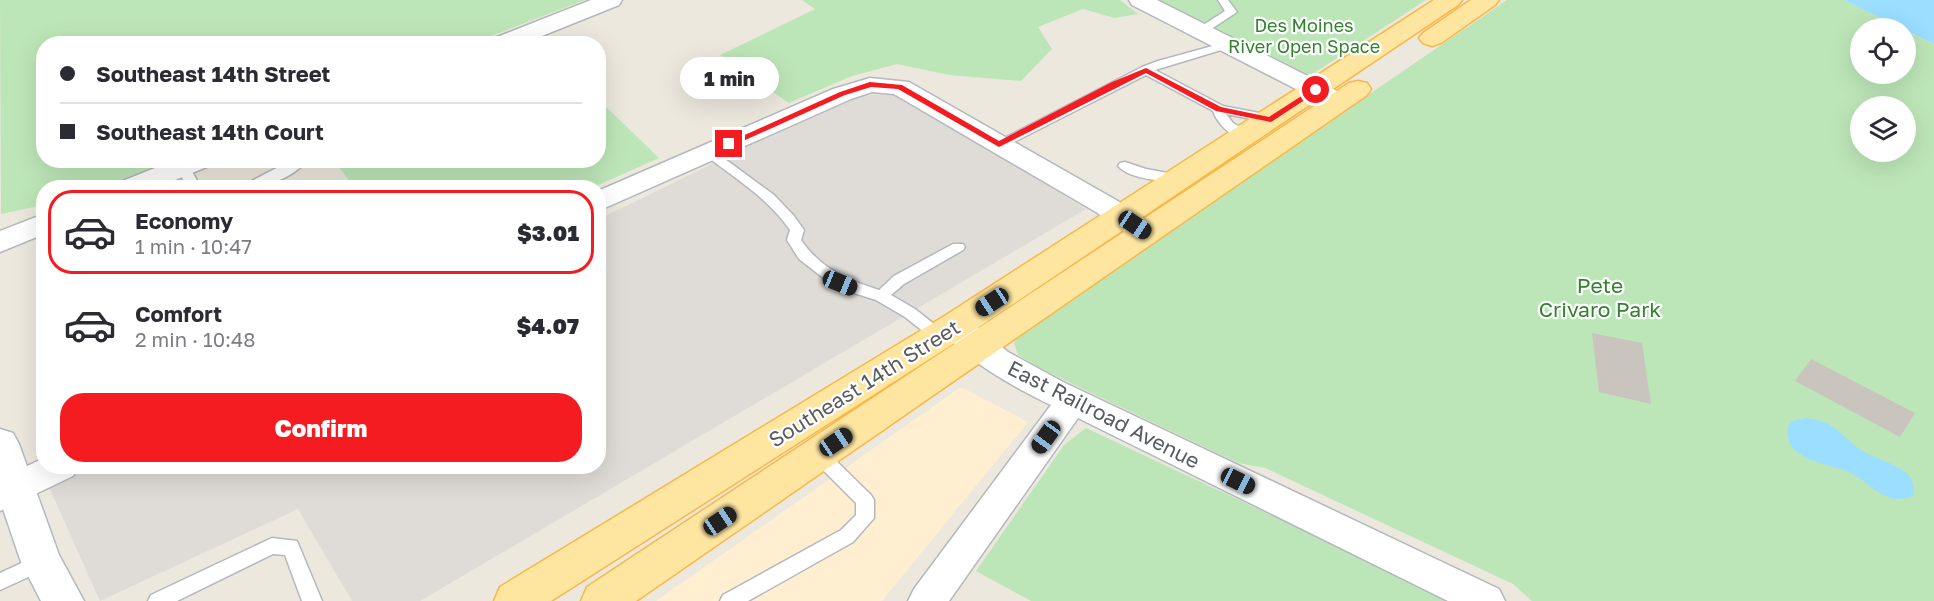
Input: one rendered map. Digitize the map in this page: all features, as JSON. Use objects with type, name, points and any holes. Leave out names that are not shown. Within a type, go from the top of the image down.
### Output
[{"type":"main road","name":"Southeast 14th Street","points":[[1135,225],[1179,179],[1258,128],[1328,96],[1450,0]]},
{"type":"main road","name":"Southeast 14th Street","points":[[515,601],[957,336],[1135,225],[1328,96],[1487,0]]},
{"type":"main road","name":"Southeast 14th Street","points":[[602,601],[818,454],[957,336]]},
{"type":"main road","points":[[0,444],[8,493],[41,581],[63,601]]},
{"type":"street","points":[[520,36],[611,0]]},
{"type":"street","points":[[1140,0],[1328,96]]},
{"type":"street","points":[[606,198],[842,94],[870,85],[900,87],[1135,225]]},
{"type":"street","points":[[162,180],[193,172]]},
{"type":"street","points":[[0,242],[36,226]]},
{"type":"street","name":"East Railroad Avenue","points":[[957,336],[1020,375],[1486,601]]},
{"type":"street","points":[[927,601],[1072,401]]},
{"type":"street","points":[[8,493],[46,474]]},
{"type":"lane","points":[[1201,31],[1231,12],[1223,0]]},
{"type":"lane","points":[[999,144],[1146,70],[1227,45]]},
{"type":"lane","points":[[1146,70],[1258,128]]},
{"type":"lane","points":[[1219,109],[1220,117],[1227,124],[1258,128]]},
{"type":"lane","points":[[710,153],[780,208],[797,230],[794,240],[804,255],[840,283],[880,296],[957,336]]},
{"type":"lane","points":[[1125,166],[1144,173],[1179,179]]},
{"type":"lane","points":[[263,180],[292,168]]},
{"type":"lane","points":[[880,296],[899,280],[958,247]]},
{"type":"lane","points":[[730,601],[847,536],[865,518],[865,500],[818,454]]},
{"type":"lane","points":[[158,601],[251,554],[272,546],[291,547],[312,601]]},
{"type":"lane","points":[[0,582],[41,581]]},
{"type":"shaded area","points":[[898,93],[1086,209],[420,601],[352,601],[298,509],[100,601],[49,487],[76,474],[606,474],[606,216],[825,109],[860,96]]},
{"type":"shaded area","points":[[961,387],[1028,422],[882,601],[656,601]]},
{"type":"green space","points":[[0,0],[585,0],[491,36],[36,36],[36,168],[152,168],[121,180],[36,180],[36,206],[1,214]]},
{"type":"green space","points":[[802,0],[1120,0],[1138,14],[1114,18],[1083,9],[1038,27],[1052,49],[1021,81],[949,75],[897,64],[852,76],[789,103],[720,55],[815,9]]},
{"type":"green space","name":"Des Moines River Open Space","points":[[1155,0],[1426,0],[1308,77]]},
{"type":"green space","name":"Pete Crivaro Park","points":[[1507,0],[1844,0],[1881,18],[1850,18],[1850,84],[1916,84],[1916,35],[1934,44],[1934,601],[1532,601],[1513,584],[1265,468],[1238,463],[1037,367],[1018,355],[1014,343],[1021,332]]},
{"type":"green space","points":[[606,107],[659,158],[606,182],[349,180],[339,168],[606,168]]},
{"type":"green space","points":[[1086,428],[1454,601],[1031,601],[976,571],[1064,445]]},
{"type":"water","points":[[1844,0],[1934,0],[1934,44],[1916,35],[1916,18],[1881,18]]},
{"type":"water","points":[[1806,418],[1826,423],[1866,453],[1906,473],[1914,487],[1913,496],[1894,499],[1879,493],[1851,473],[1801,455],[1793,448],[1787,429],[1792,421]]},
{"type":"building","points":[[1592,333],[1642,343],[1651,404],[1599,392]]},
{"type":"building","points":[[1811,359],[1915,413],[1900,437],[1795,381]]},
{"type":"route","points":[[729,144],[842,94],[870,85],[900,87],[999,144],[1146,70],[1219,109],[1271,120],[1316,90]]}]
